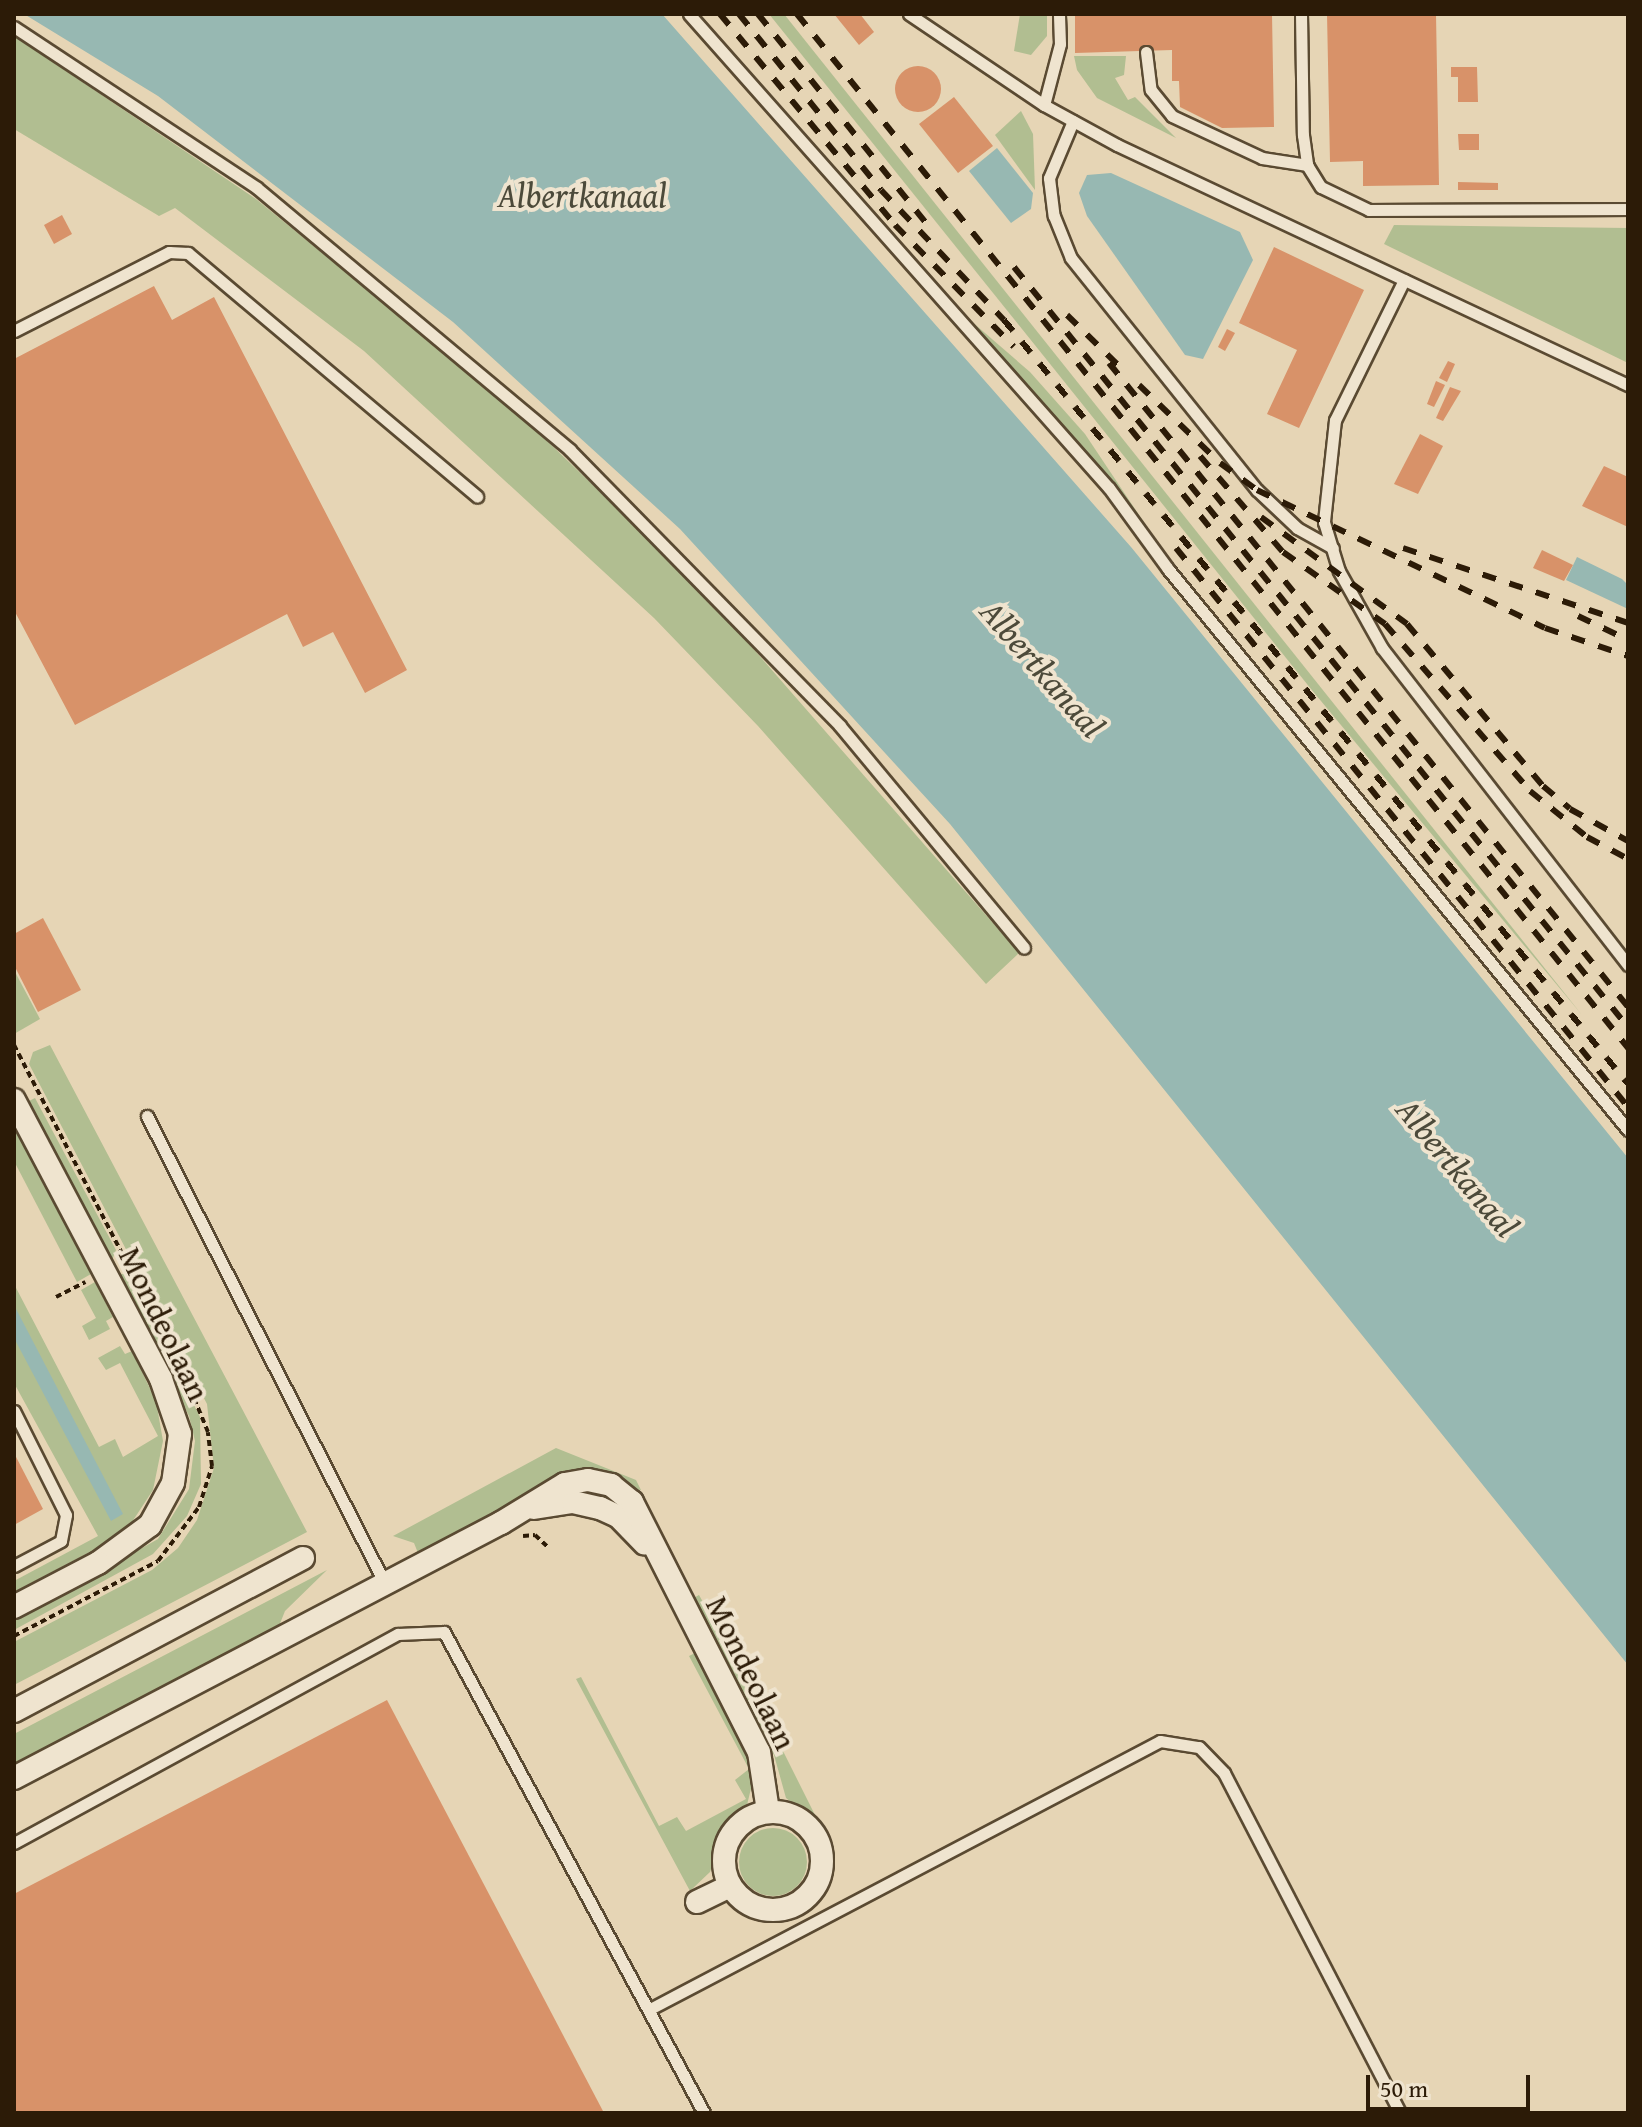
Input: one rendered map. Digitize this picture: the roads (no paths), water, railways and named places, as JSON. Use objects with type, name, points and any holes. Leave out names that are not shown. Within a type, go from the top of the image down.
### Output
[{"type":"street","name":"Mondeolaan","points":[[14,1100],[161,1379],[180,1434],[173,1483],[150,1525],[98,1563],[14,1607]]},
{"type":"street","name":"Mondeolaan","points":[[385,1584],[521,1510],[573,1502],[600,1508],[619,1517],[664,1567],[759,1752],[768,1811]]},
{"type":"street","points":[[14,1711],[303,1558]]},
{"type":"street","points":[[14,1778],[385,1584]]},
{"type":"street","points":[[768,1811],[795,1816],[814,1833],[822,1865],[815,1887],[801,1902],[769,1909],[748,1904],[730,1886],[724,1858],[730,1836],[745,1819],[768,1811]]},
{"type":"street","points":[[697,1902],[730,1886]]},
{"type":"lane","points":[[689,14],[1109,488],[1168,569],[1628,1130]]},
{"type":"lane","points":[[909,14],[1044,105],[1073,121],[1628,385]]},
{"type":"lane","points":[[1044,105],[1060,44],[1059,14]]},
{"type":"lane","points":[[1301,14],[1307,165],[1321,187],[1369,210],[1628,209]]},
{"type":"lane","points":[[14,27],[257,188],[570,450],[840,726],[1024,948]]},
{"type":"lane","points":[[1146,52],[1151,90],[1172,116],[1262,158],[1307,165]]},
{"type":"lane","points":[[1073,121],[1049,178],[1054,216],[1071,258],[1257,490],[1297,528],[1333,548]]},
{"type":"lane","points":[[14,331],[169,252],[188,253],[477,496]]},
{"type":"lane","points":[[1404,280],[1335,420],[1324,522],[1352,600],[1382,648],[1628,965]]},
{"type":"lane","points":[[147,1116],[385,1584]]},
{"type":"lane","points":[[14,1411],[66,1515],[61,1541],[14,1566]]},
{"type":"lane","points":[[14,1843],[398,1634],[444,1632],[704,2113]]},
{"type":"lane","points":[[650,2009],[1160,1741],[1199,1747],[1224,1773],[1400,2113]]},
{"type":"water","name":"Albertkanaal","points":[[24,14],[662,14],[1131,547],[1628,1158],[1628,1665],[950,824],[680,529],[453,322],[158,96]]},
{"type":"water","points":[[997,148],[1033,193],[1031,209],[1011,223],[969,171]]},
{"type":"water","points":[[1111,173],[1240,232],[1253,260],[1203,359],[1185,355],[1087,216],[1079,193],[1087,175]]},
{"type":"water","points":[[1577,557],[1628,585],[1628,609],[1566,580]]},
{"type":"water","points":[[14,1305],[123,1514],[111,1521],[14,1338]]},
{"type":"railway","points":[[720,14],[895,225],[1014,347]]},
{"type":"railway","points":[[739,14],[881,190],[1004,320],[1628,1084]]},
{"type":"railway","points":[[758,14],[931,229]]},
{"type":"railway","points":[[797,14],[1628,1048]]},
{"type":"railway","points":[[1014,267],[1628,1027]]},
{"type":"railway","points":[[1067,315],[1119,366]]},
{"type":"railway","points":[[1109,363],[1628,1007]]},
{"type":"railway","points":[[1139,385],[1220,463],[1257,490],[1545,628],[1628,656]]},
{"type":"railway","points":[[1200,456],[1283,552],[1385,624],[1530,791],[1587,837],[1628,859]]},
{"type":"railway","points":[[1261,517],[1407,624],[1543,786],[1570,809],[1628,841]]},
{"type":"railway","points":[[1176,548],[1628,1107]]},
{"type":"railway","points":[[1403,548],[1628,623]]},
{"type":"railway","points":[[1578,616],[1628,640]]}]
